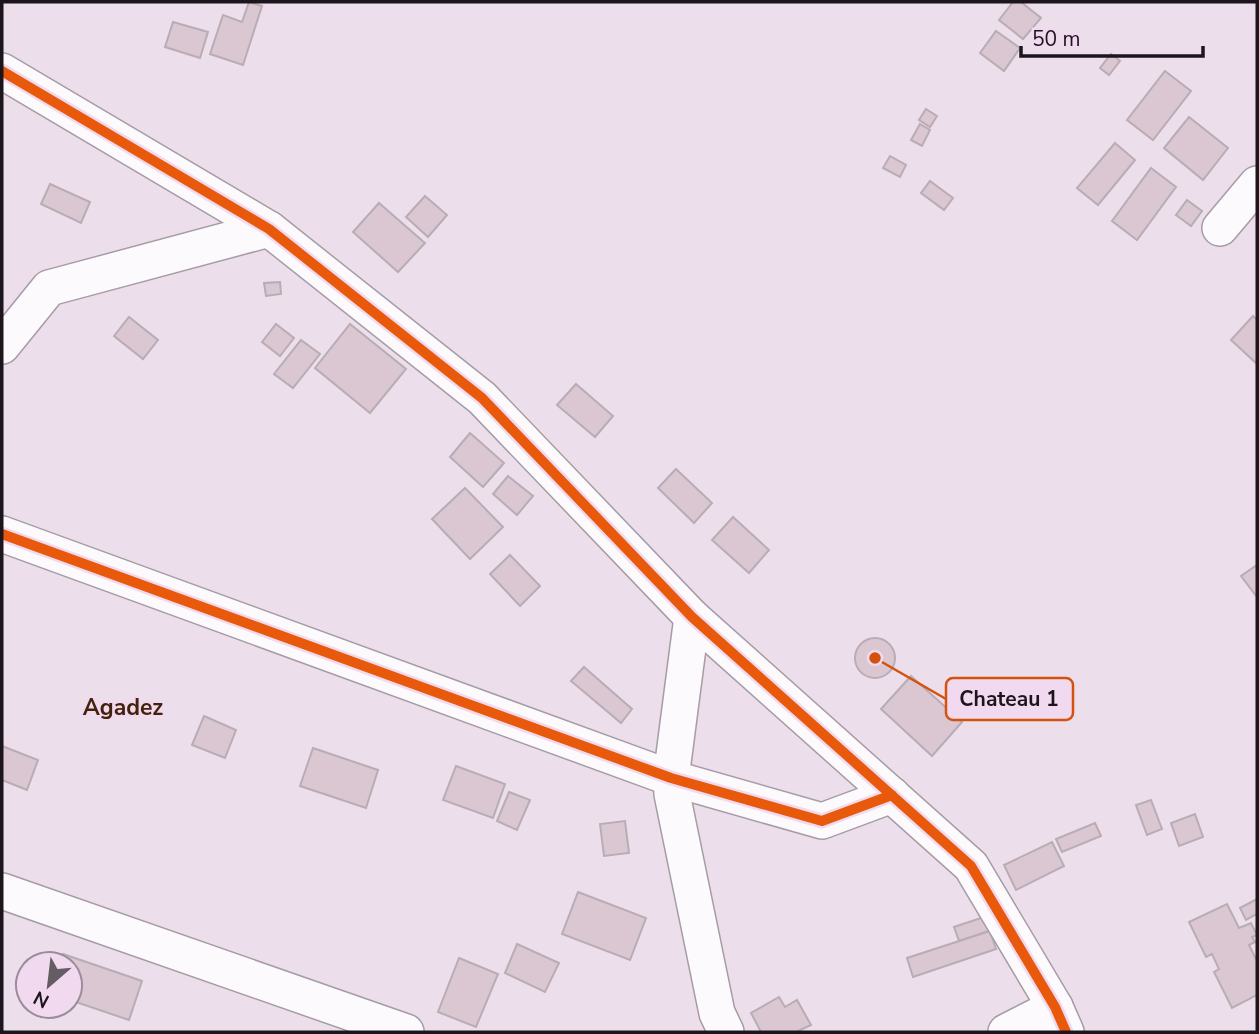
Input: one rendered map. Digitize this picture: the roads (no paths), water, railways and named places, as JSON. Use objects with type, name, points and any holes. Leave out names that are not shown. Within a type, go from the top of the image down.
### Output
[{"type":"street","points":[[2,71],[269,229],[482,398],[692,617],[971,866],[1061,1020],[1006,1032]]},
{"type":"street","points":[[1220,228],[1257,184]]},
{"type":"street","points":[[2,346],[49,288],[269,229]]},
{"type":"street","points":[[2,534],[671,778],[822,821],[892,795]]},
{"type":"street","points":[[692,617],[671,778],[672,794],[717,1013],[726,1032]]},
{"type":"street","points":[[2,891],[406,1032]]},
{"type":"place","name":"Chateau 1","points":[[875,658]]},
{"type":"district","name":"Agadez","points":[[123,707]]}]
